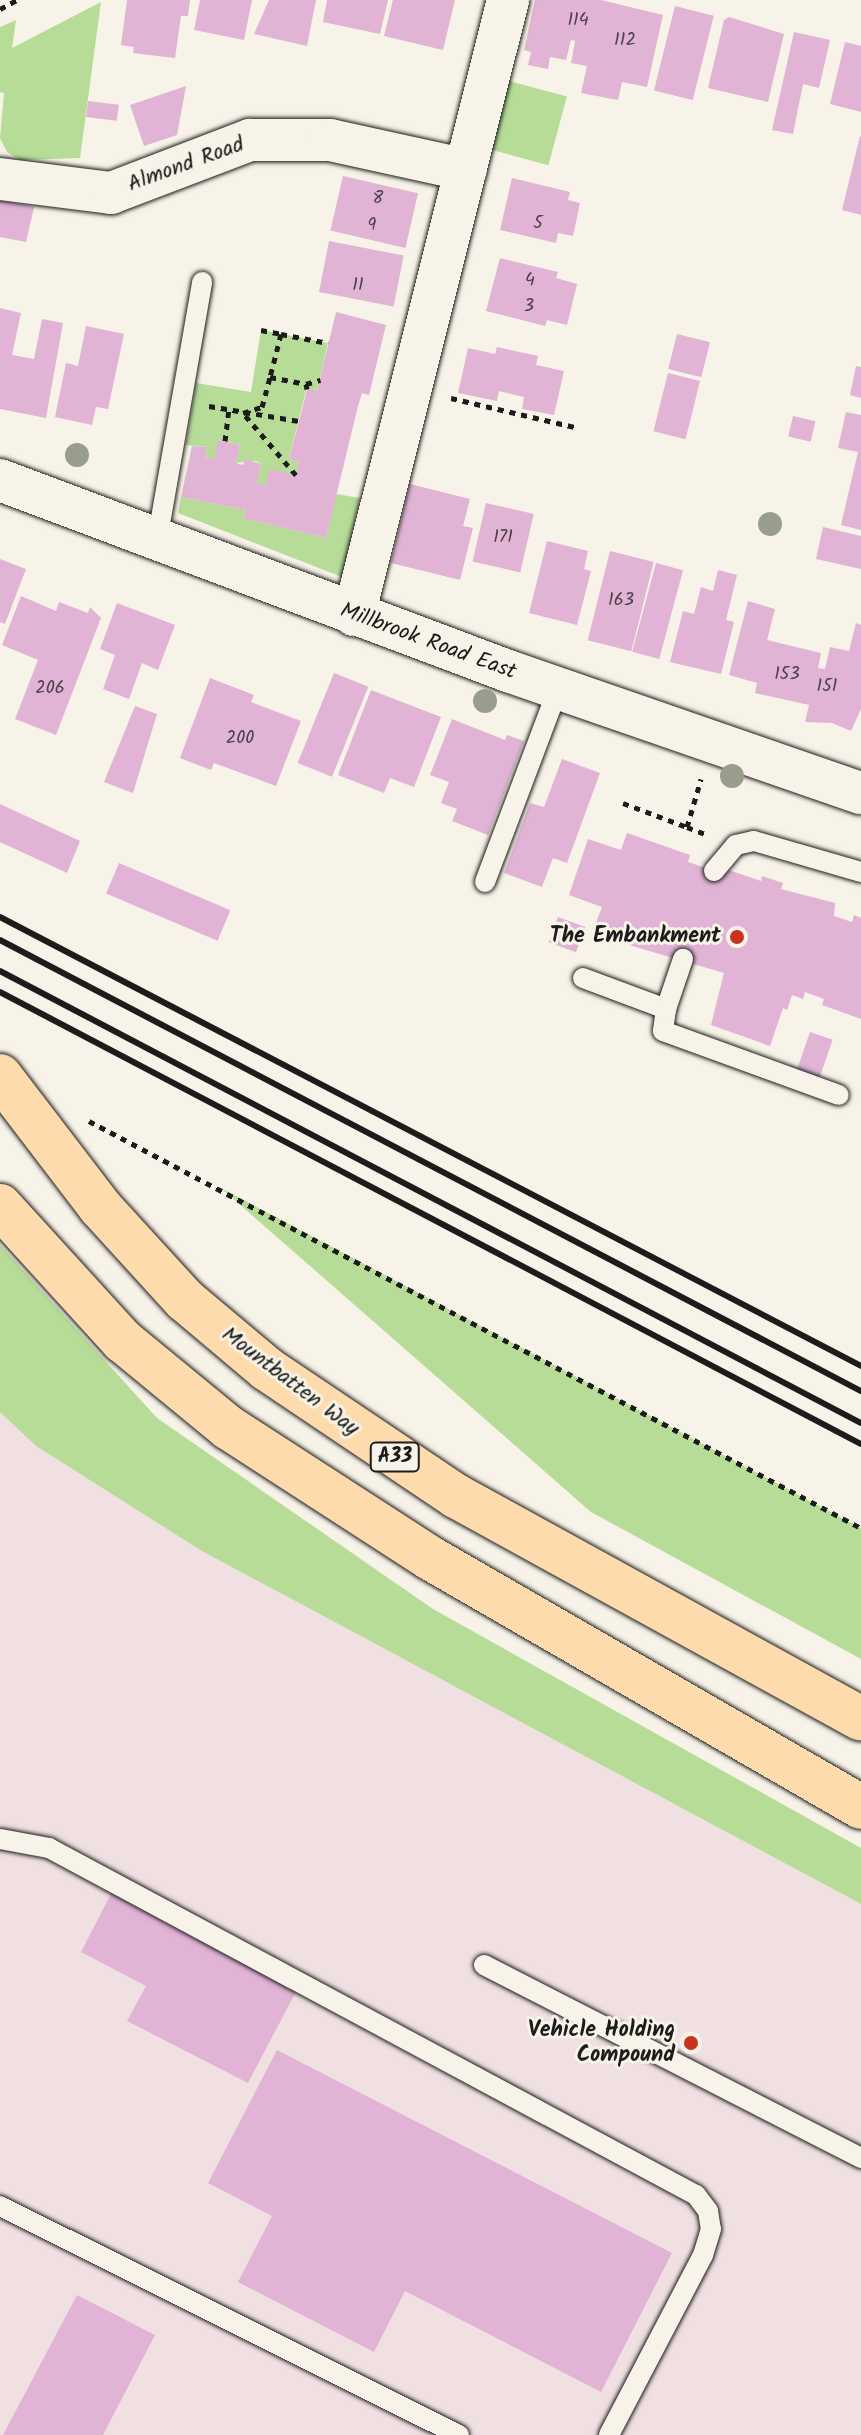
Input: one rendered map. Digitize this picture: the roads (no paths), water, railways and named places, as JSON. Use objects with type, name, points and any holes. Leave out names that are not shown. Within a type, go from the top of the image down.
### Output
[{"type":"highway","name":"Mountbatten Way","points":[[5,1084],[100,1207],[185,1300],[267,1369],[456,1496],[861,1719]]},
{"type":"highway","points":[[0,1206],[123,1341],[229,1428],[430,1558],[861,1807]]},
{"type":"street","points":[[354,615],[508,0]]},
{"type":"street","name":"Almond Road","points":[[0,179],[111,193],[250,140],[330,140],[466,170]]},
{"type":"street","name":"Millbrook Road East","points":[[0,480],[354,615],[861,793]]},
{"type":"lane","points":[[157,541],[202,282]]},
{"type":"lane","points":[[485,882],[558,689]]},
{"type":"lane","points":[[714,871],[736,845],[754,841],[861,872]]},
{"type":"lane","points":[[683,959],[666,1009],[663,1031],[839,1095]]},
{"type":"lane","points":[[583,978],[666,1009]]},
{"type":"lane","points":[[0,1839],[26,1841],[49,1848],[312,1985],[696,2195],[708,2211],[711,2229],[703,2255],[609,2435]]},
{"type":"lane","points":[[484,1965],[861,2158]]},
{"type":"lane","points":[[0,2206],[459,2435]]},
{"type":"railway","points":[[0,917],[861,1366]]},
{"type":"railway","points":[[0,940],[861,1391]]},
{"type":"railway","points":[[0,971],[861,1423]]},
{"type":"railway","points":[[0,992],[861,1444]]},
{"type":"place","name":"The Embankment","points":[[737,937]]},
{"type":"place","name":"Vehicle Holding Compound","points":[[691,2043]]}]
